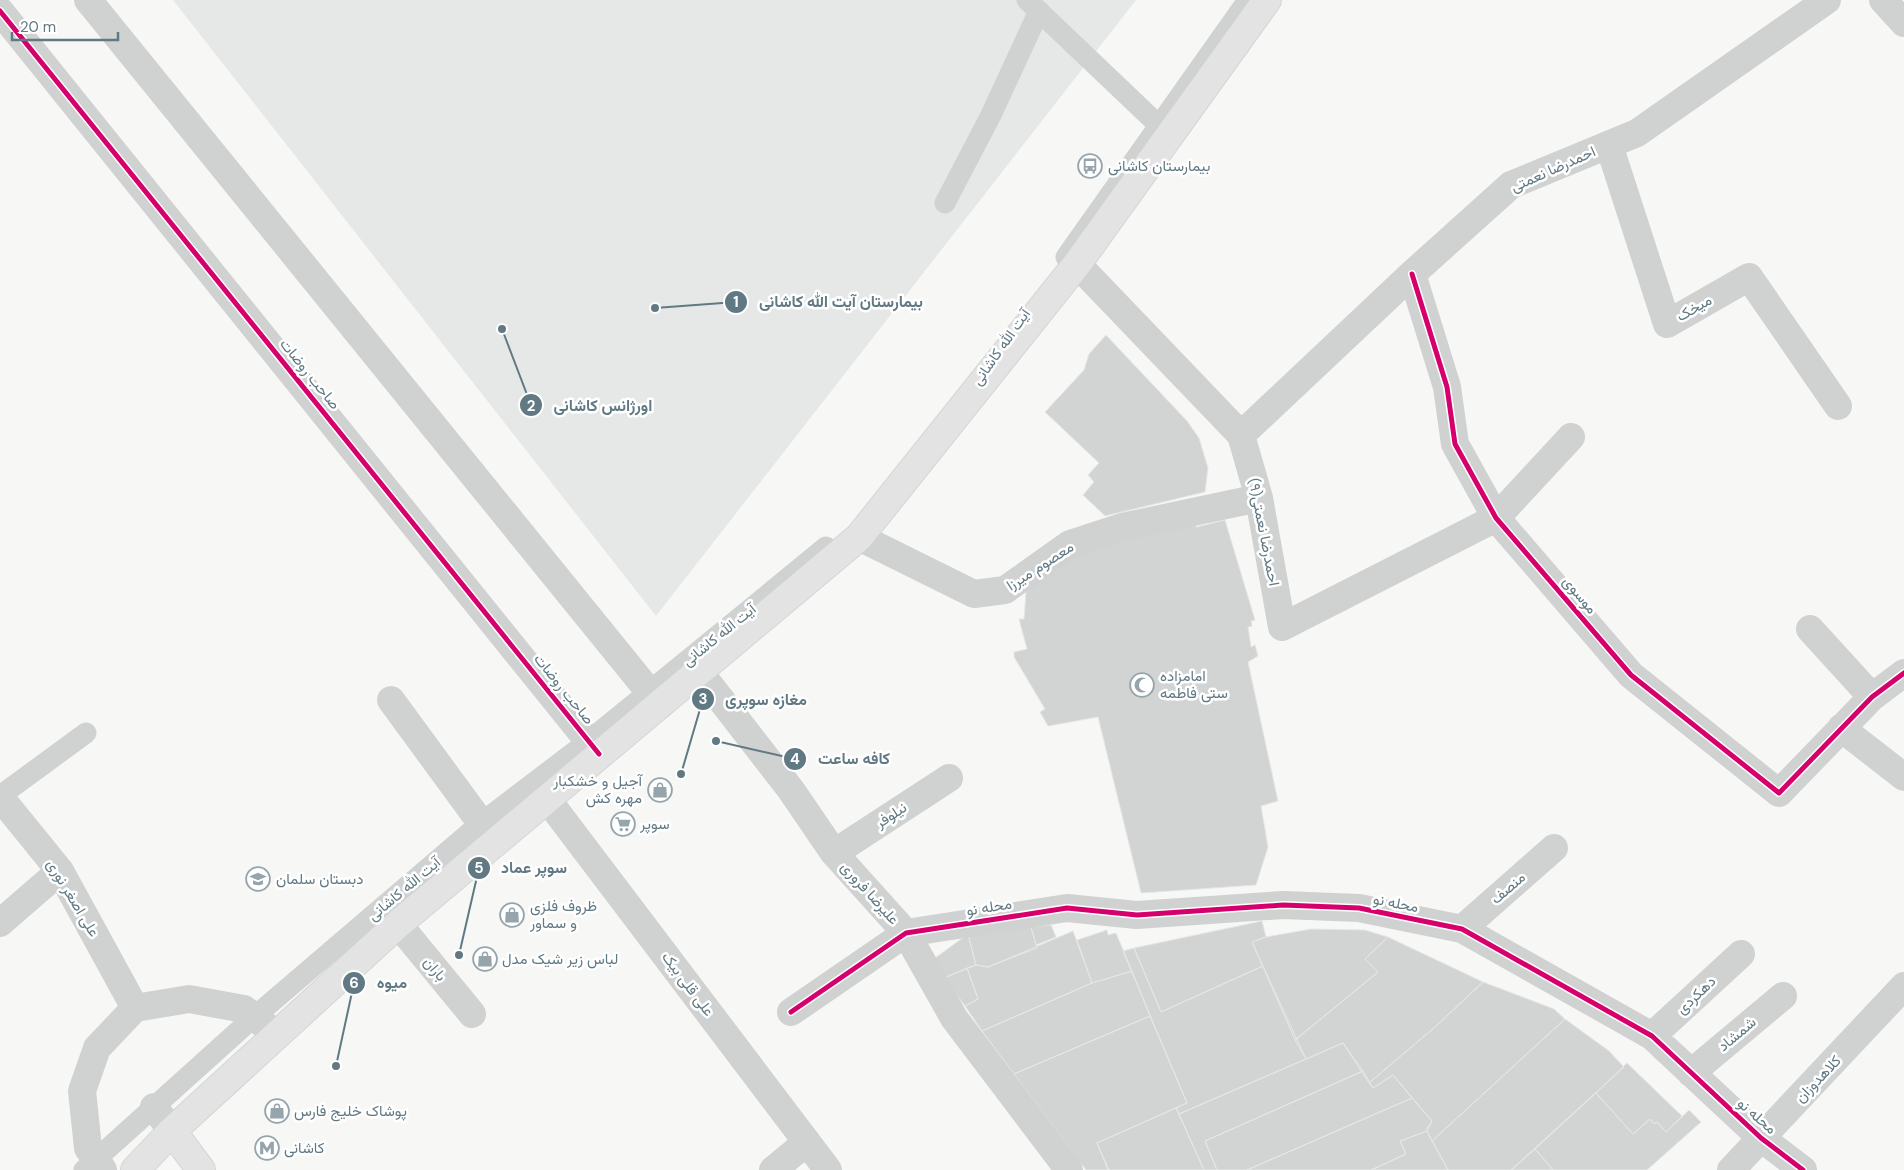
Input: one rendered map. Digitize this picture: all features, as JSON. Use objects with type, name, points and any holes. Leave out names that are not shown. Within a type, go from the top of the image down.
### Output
[{"type":"main road","name":"آیت الله کاشانی","points":[[135,1170],[172,1131],[398,924],[488,832],[547,799],[594,747],[655,698],[698,670],[858,537],[1077,264],[1165,131],[1267,0]]},
{"type":"main road","points":[[172,1131],[201,1170]]},
{"type":"street","points":[[88,0],[655,698]]},
{"type":"street","name":"احمدرضا نعمتی","points":[[1241,436],[1412,274],[1511,185],[1637,133],[1827,0]]},
{"type":"street","points":[[1883,0],[1904,23]]},
{"type":"street","name":"صاحب روضات","points":[[0,11],[594,747]]},
{"type":"street","name":"میخک","points":[[1609,144],[1667,324],[1749,277],[1838,406]]},
{"type":"street","name":"احمدرضا نعمتی(۹)","points":[[1077,264],[1241,436],[1259,498],[1282,627],[1496,518]]},
{"type":"street","name":"موسوی","points":[[1412,274],[1447,387],[1455,444],[1496,518],[1631,675],[1779,793],[1841,728]]},
{"type":"street","points":[[1496,518],[1571,437]]},
{"type":"street","name":"معصوم میرزا","points":[[858,537],[974,594],[1005,590],[1070,544],[1122,527],[1259,498]]},
{"type":"street","points":[[1810,630],[1872,697]]},
{"type":"street","name":"علیرضا فروری","points":[[698,670],[791,790],[834,853],[906,933],[954,1018],[1069,1170]]},
{"type":"street","points":[[1904,673],[1872,697],[1841,728],[1904,777]]},
{"type":"street","points":[[391,700],[488,832]]},
{"type":"street","name":"نیلوفر","points":[[834,853],[949,778]]},
{"type":"street","name":"علی اصغر نوری","points":[[0,796],[60,871],[135,1008]]},
{"type":"street","name":"علی قلی بیک","points":[[547,799],[828,1170]]},
{"type":"street","name":"منصف","points":[[1462,929],[1554,848]]},
{"type":"street","points":[[0,924],[60,871]]},
{"type":"street","name":"محله نو","points":[[906,933],[1067,908],[1137,915],[1283,905],[1359,908],[1462,929],[1652,1036],[1761,1138],[1803,1170]]},
{"type":"street","name":"باران","points":[[398,924],[472,1014]]},
{"type":"street","points":[[791,1012],[906,933]]},
{"type":"street","name":"دهکردی","points":[[1652,1036],[1741,954]]},
{"type":"street","name":"کلاهدوزان","points":[[1731,1170],[1904,986]]},
{"type":"street","name":"شمشاد","points":[[1691,1073],[1783,996]]},
{"type":"street","points":[[94,1167],[88,1148],[82,1091],[97,1048],[135,1008],[189,999],[244,1009],[276,1034]]},
{"type":"street","points":[[154,1107],[172,1131]]},
{"type":"street","points":[[1761,1138],[1785,1170]]},
{"type":"street","points":[[773,1170],[807,1142]]},
{"type":"lane","name":"آیت الله کاشانی","points":[[655,698],[852,526],[970,392],[1165,131],[1248,0]]},
{"type":"lane","points":[[945,203],[991,115],[1033,5],[1165,131]]},
{"type":"lane","points":[[0,796],[86,732]]},
{"type":"lane","name":"آیت الله کاشانی","points":[[94,1167],[154,1107],[254,1017],[594,747]]},
{"type":"lane","points":[[172,1131],[216,1170]]},
{"type":"shaded area","points":[[173,0],[1136,0],[656,616]]},
{"type":"building","points":[[1106,335],[1187,421],[1199,438],[1208,468],[1205,492],[1105,516],[1083,495],[1094,482],[1088,475],[1099,463],[1045,412],[1084,370],[1089,354]]},
{"type":"building","name":"امامزاده ستی فاطمه","points":[[1195,517],[1196,527],[1225,520],[1255,620],[1251,621],[1252,626],[1248,627],[1251,647],[1255,645],[1258,656],[1248,662],[1278,801],[1261,806],[1268,847],[1256,885],[1141,893],[1098,717],[1048,726],[1040,712],[1045,709],[1014,657],[1014,652],[1027,649],[1019,619],[1024,619],[1026,592],[1079,546]]},
{"type":"building","points":[[1262,921],[1266,937],[1252,942],[1263,966],[1161,1012],[1134,948]]},
{"type":"building","points":[[1051,925],[1056,937],[1036,945],[1031,927]]},
{"type":"building","points":[[1031,927],[1037,948],[988,967],[976,965],[968,934]]},
{"type":"building","points":[[1311,929],[1365,930],[1388,937],[1365,959],[1378,972],[1295,1040],[1252,942],[1266,937]]},
{"type":"building","points":[[1107,930],[1108,935],[1116,933],[1132,971],[1092,983],[1077,940]]},
{"type":"building","points":[[1073,931],[1092,983],[982,1031],[965,1006],[978,999],[967,968],[976,965],[988,967]]},
{"type":"building","points":[[968,934],[976,965],[944,978],[931,961]]},
{"type":"building","points":[[1388,937],[1483,982],[1435,1027],[1369,1083],[1343,1043],[1306,1059],[1295,1040],[1378,972],[1365,959]]},
{"type":"building","points":[[1134,948],[1161,1012],[1263,966],[1306,1059],[1179,1114],[1176,1108],[1187,1103],[1123,951]]},
{"type":"building","points":[[967,968],[978,999],[965,1006],[944,978]]},
{"type":"building","points":[[1132,971],[1150,1016],[1014,1074],[982,1031],[1092,983]]},
{"type":"building","points":[[1483,982],[1554,1009],[1565,1019],[1432,1141],[1426,1129],[1432,1121],[1393,1075],[1373,1088],[1369,1083],[1435,1027]]},
{"type":"building","points":[[1150,1016],[1187,1103],[1097,1143],[1109,1170],[1086,1170],[1014,1074]]},
{"type":"building","points":[[1565,1019],[1609,1051],[1624,1067],[1511,1170],[1448,1170],[1432,1141]]},
{"type":"building","points":[[1343,1043],[1363,1071],[1205,1141],[1217,1170],[1204,1170],[1179,1114]]},
{"type":"building","points":[[1627,1063],[1682,1116],[1666,1132],[1657,1122],[1654,1124],[1650,1119],[1633,1134],[1596,1093]]},
{"type":"building","points":[[1363,1071],[1373,1088],[1393,1075],[1412,1098],[1247,1170],[1217,1170],[1205,1141]]},
{"type":"building","points":[[1596,1093],[1633,1134],[1650,1119],[1654,1124],[1657,1122],[1666,1132],[1689,1110],[1701,1122],[1647,1170],[1553,1170],[1535,1149]]},
{"type":"building","points":[[1412,1098],[1432,1121],[1427,1131],[1400,1141],[1406,1154],[1371,1170],[1247,1170]]},
{"type":"building","points":[[1176,1108],[1204,1170],[1108,1170],[1097,1143]]},
{"type":"building","points":[[1427,1131],[1448,1170],[1371,1170],[1406,1154],[1400,1141]]},
{"type":"building","points":[[1535,1149],[1553,1170],[1511,1170]]},
{"type":"cycle path","points":[[0,11],[599,754]]},
{"type":"cycle path","points":[[1412,274],[1447,387],[1455,444],[1496,518],[1631,675],[1779,793],[1872,697],[1904,673]]},
{"type":"cycle path","points":[[791,1012],[906,933],[1067,908],[1137,915],[1283,905],[1359,908],[1462,929],[1652,1036],[1761,1138],[1803,1170]]},
{"type":"place","name":"بیمارستان کاشانی","points":[[1090,166]]},
{"type":"place","name":"بیمارستان آیت الله کاشانی","points":[[655,308]]},
{"type":"place","name":"اورژانس کاشانی","points":[[502,329]]},
{"type":"place","name":"امامزاده ستی فاطمه","points":[[1142,685]]},
{"type":"place","name":"کافه ساعت","points":[[716,741]]},
{"type":"place","name":"مغازه سوپری","points":[[681,774]]},
{"type":"place","name":"آجیل و خشکبار مهره کش","points":[[660,790]]},
{"type":"place","name":"سوپر","points":[[623,824]]},
{"type":"place","name":"دبستان سلمان","points":[[258,879]]},
{"type":"place","name":"ظروف فلزی و سماور","points":[[512,915]]},
{"type":"place","name":"سوپر عماد","points":[[459,955]]},
{"type":"place","name":"لباس زیر شیک مدل","points":[[485,959]]},
{"type":"place","name":"میوه","points":[[336,1066]]},
{"type":"place","name":"پوشاک خلیج فارس","points":[[277,1111]]},
{"type":"place","name":"کاشانی","points":[[267,1148]]}]
